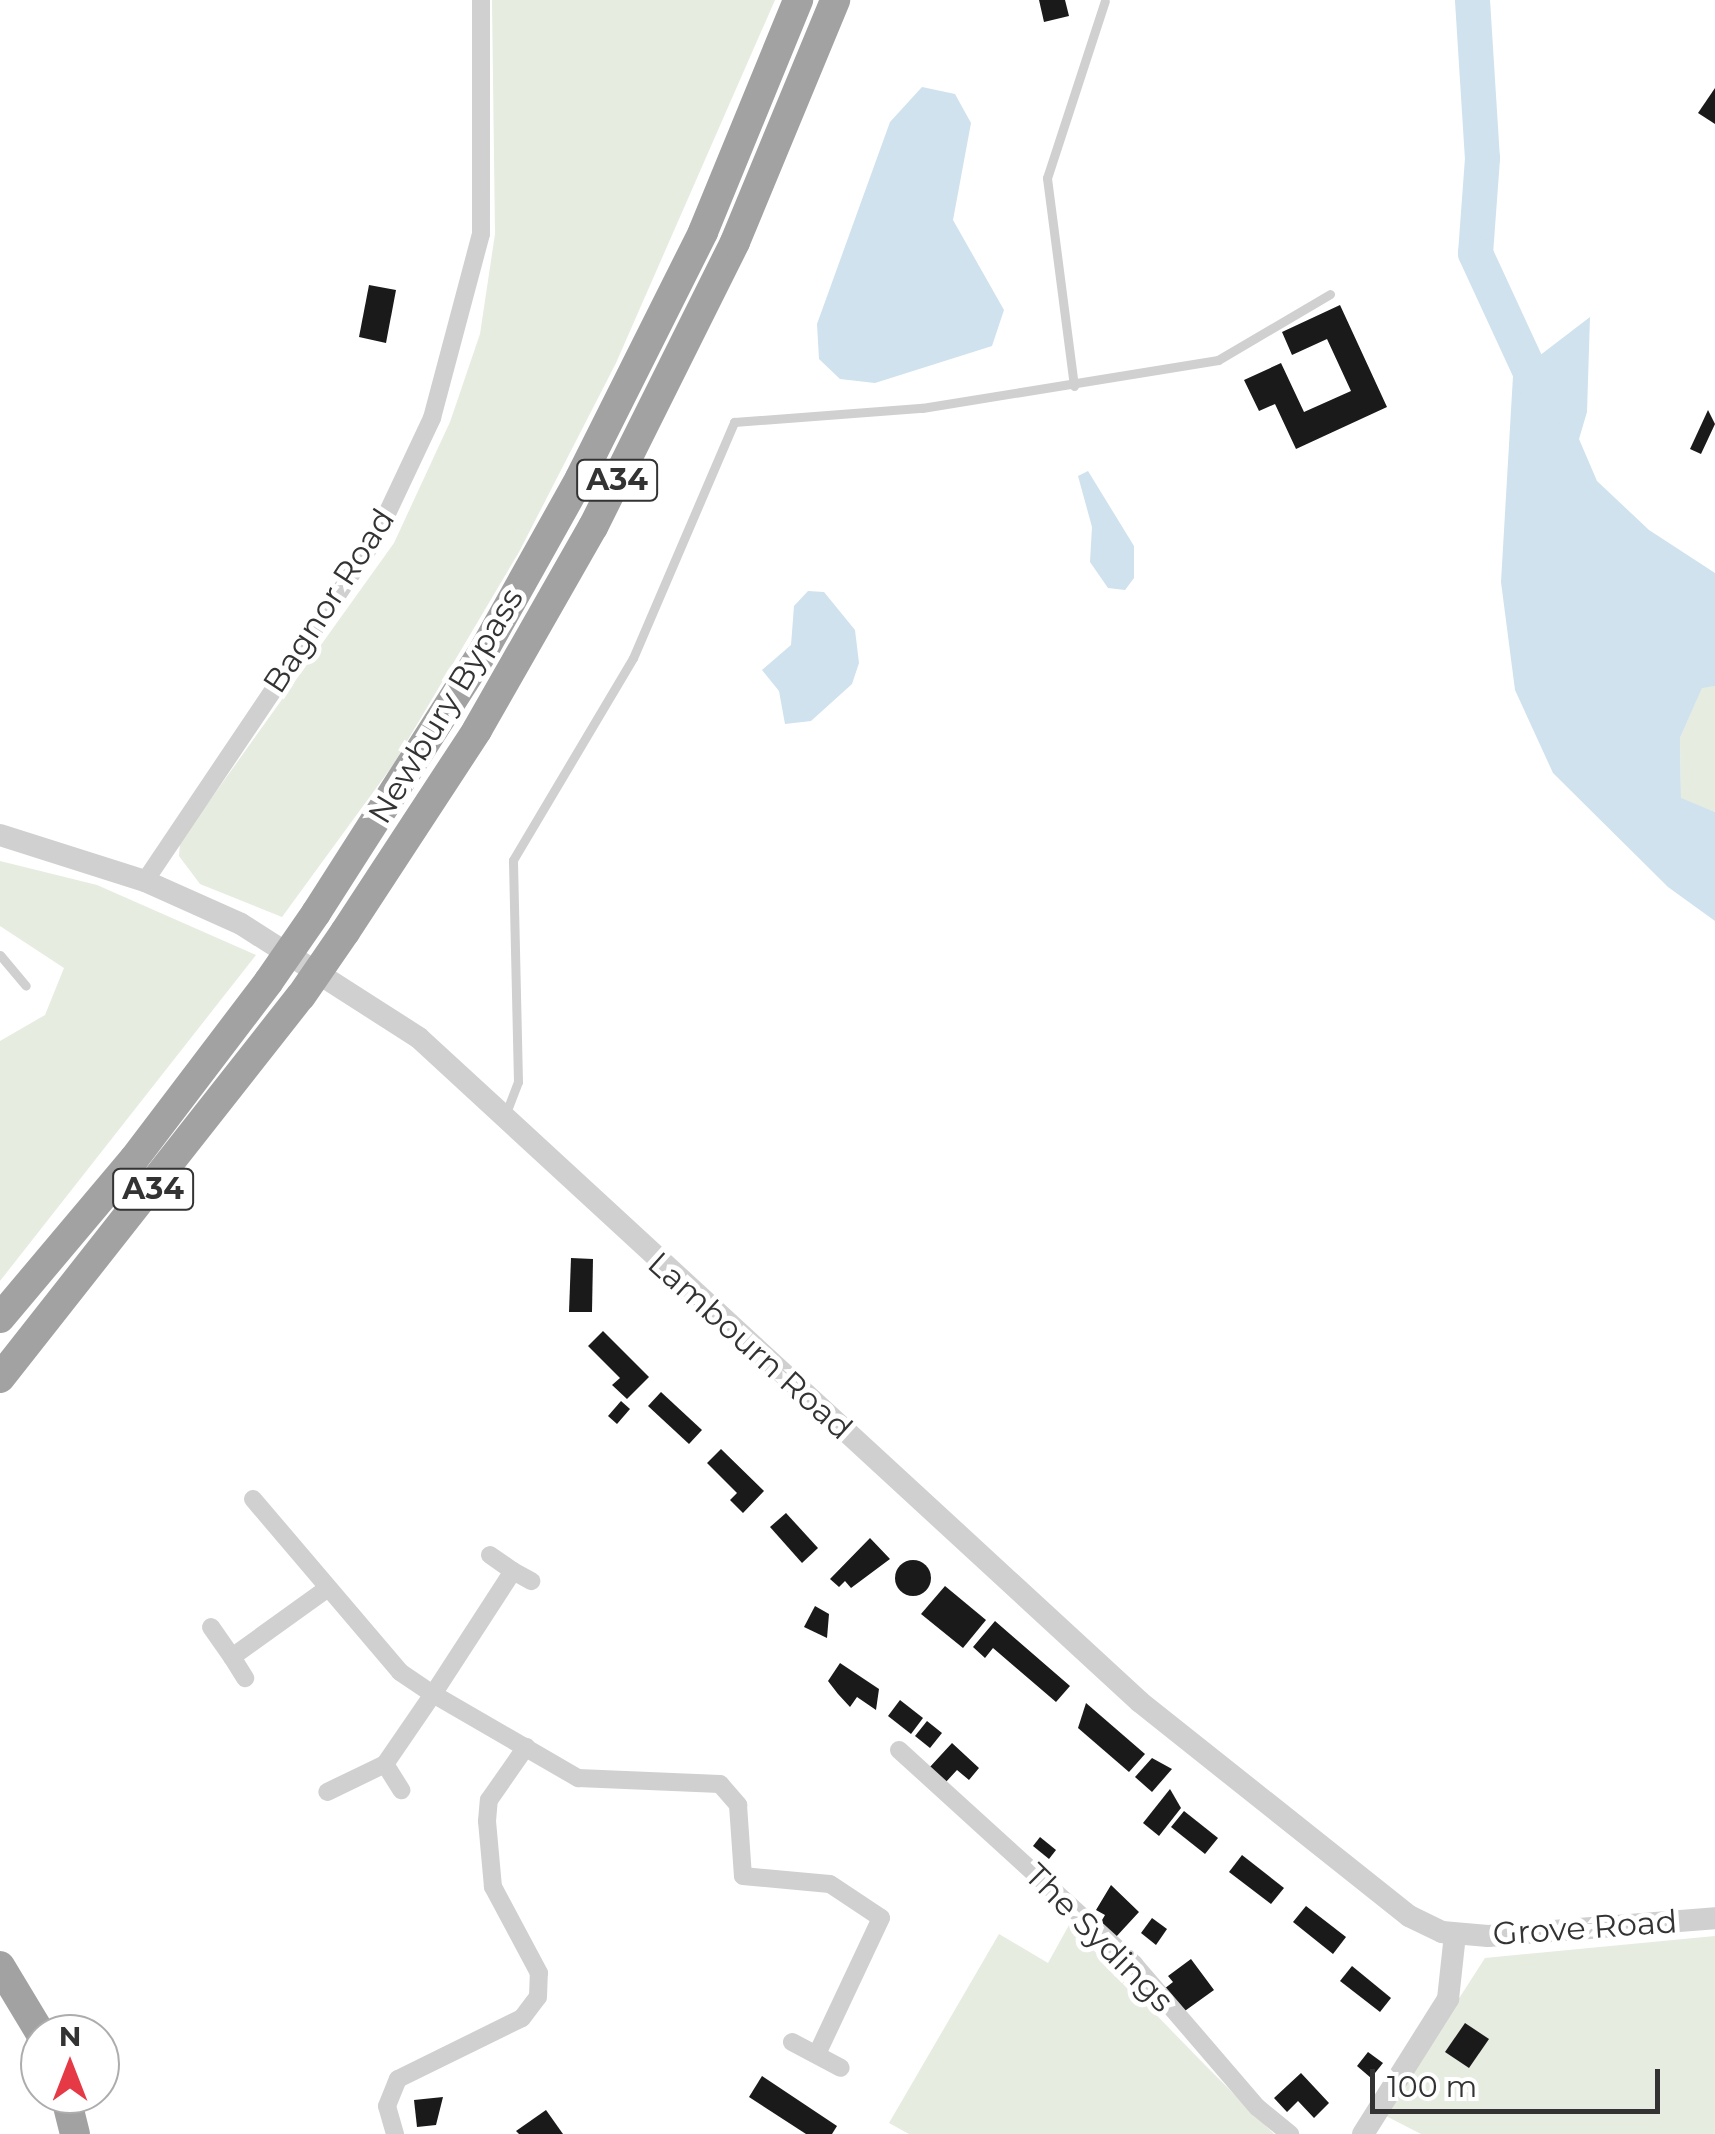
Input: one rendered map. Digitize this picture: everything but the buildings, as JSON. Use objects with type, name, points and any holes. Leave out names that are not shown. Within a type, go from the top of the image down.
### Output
[{"type":"highway","name":"Newbury Bypass","points":[[0,1318],[134,1159],[268,982],[484,650],[580,478],[702,232],[798,0]]},
{"type":"highway","name":"Newbury Bypass","points":[[0,1378],[301,996],[477,730],[602,510],[735,242],[835,0]]},
{"type":"highway","points":[[0,1966],[29,2014]]},
{"type":"street","name":"Bagnor Road","points":[[144,881],[376,537],[432,418],[481,234],[482,0]]},
{"type":"street","name":"Lambourn Road","points":[[0,834],[144,881],[241,924],[360,994],[504,1115],[1140,1702],[1409,1916],[1455,1935]]},
{"type":"street","points":[[252,1499],[400,1672],[433,1694],[578,1778],[720,1784],[738,1805],[743,1876],[805,1878],[870,1905],[881,1932],[816,2054]]},
{"type":"street","points":[[490,1556],[531,1581]]},
{"type":"street","points":[[327,1792],[385,1764],[513,1570]]},
{"type":"street","points":[[232,1657],[328,1588]]},
{"type":"street","points":[[211,1627],[245,1678]]},
{"type":"street","points":[[395,2134],[387,2106],[398,2079],[522,2018],[538,1997],[539,1973],[494,1887],[486,1821],[489,1800],[526,1747]]},
{"type":"street","name":"The Sydings","points":[[900,1750],[1134,1964],[1257,2107],[1290,2134]]},
{"type":"street","points":[[385,1764],[401,1790]]},
{"type":"street","name":"Grove Road","points":[[1455,1935],[1715,1918]]},
{"type":"street","points":[[1363,2134],[1448,1998],[1455,1935]]},
{"type":"street","points":[[792,2042],[842,2068]]},
{"type":"lane","points":[[1074,386],[1047,178],[1105,2]]},
{"type":"lane","points":[[504,1115],[518,1082],[513,860],[633,658],[734,422],[1074,386],[1240,354],[1330,294]]},
{"type":"lane","points":[[0,955],[26,986]]},
{"type":"shaded area","points":[[492,0],[775,0],[616,363],[519,552],[393,765],[282,917],[200,884],[179,856],[180,842],[394,543],[450,422],[480,334],[495,234]]},
{"type":"shaded area","points":[[1715,686],[1715,812],[1681,799],[1680,738],[1702,687]]},
{"type":"shaded area","points":[[0,861],[97,885],[256,955],[0,1281],[0,1041],[45,1015],[64,968],[0,926]]},
{"type":"shaded area","points":[[1069,1925],[1274,2134],[909,2134],[889,2123],[999,1934],[1048,1963]]},
{"type":"shaded area","points":[[1715,1936],[1715,2134],[1421,2134],[1384,2115],[1485,1958]]},
{"type":"water","points":[[922,87],[955,94],[971,123],[953,220],[1004,310],[992,346],[875,383],[840,379],[819,359],[817,324],[890,122]]},
{"type":"water","points":[[1590,317],[1587,412],[1579,439],[1597,481],[1649,530],[1715,573],[1715,686],[1702,688],[1680,738],[1681,798],[1715,812],[1715,921],[1668,887],[1553,773],[1515,690],[1501,582],[1513,376]]},
{"type":"water","points":[[1088,471],[1134,546],[1134,578],[1125,590],[1108,588],[1090,562],[1092,527],[1078,476]]},
{"type":"water","points":[[808,591],[824,592],[855,630],[859,663],[852,684],[811,721],[785,724],[779,691],[762,670],[791,645],[794,606]]},
{"type":"waterway","points":[[1472,0],[1482,158],[1475,253],[1547,409]]}]
